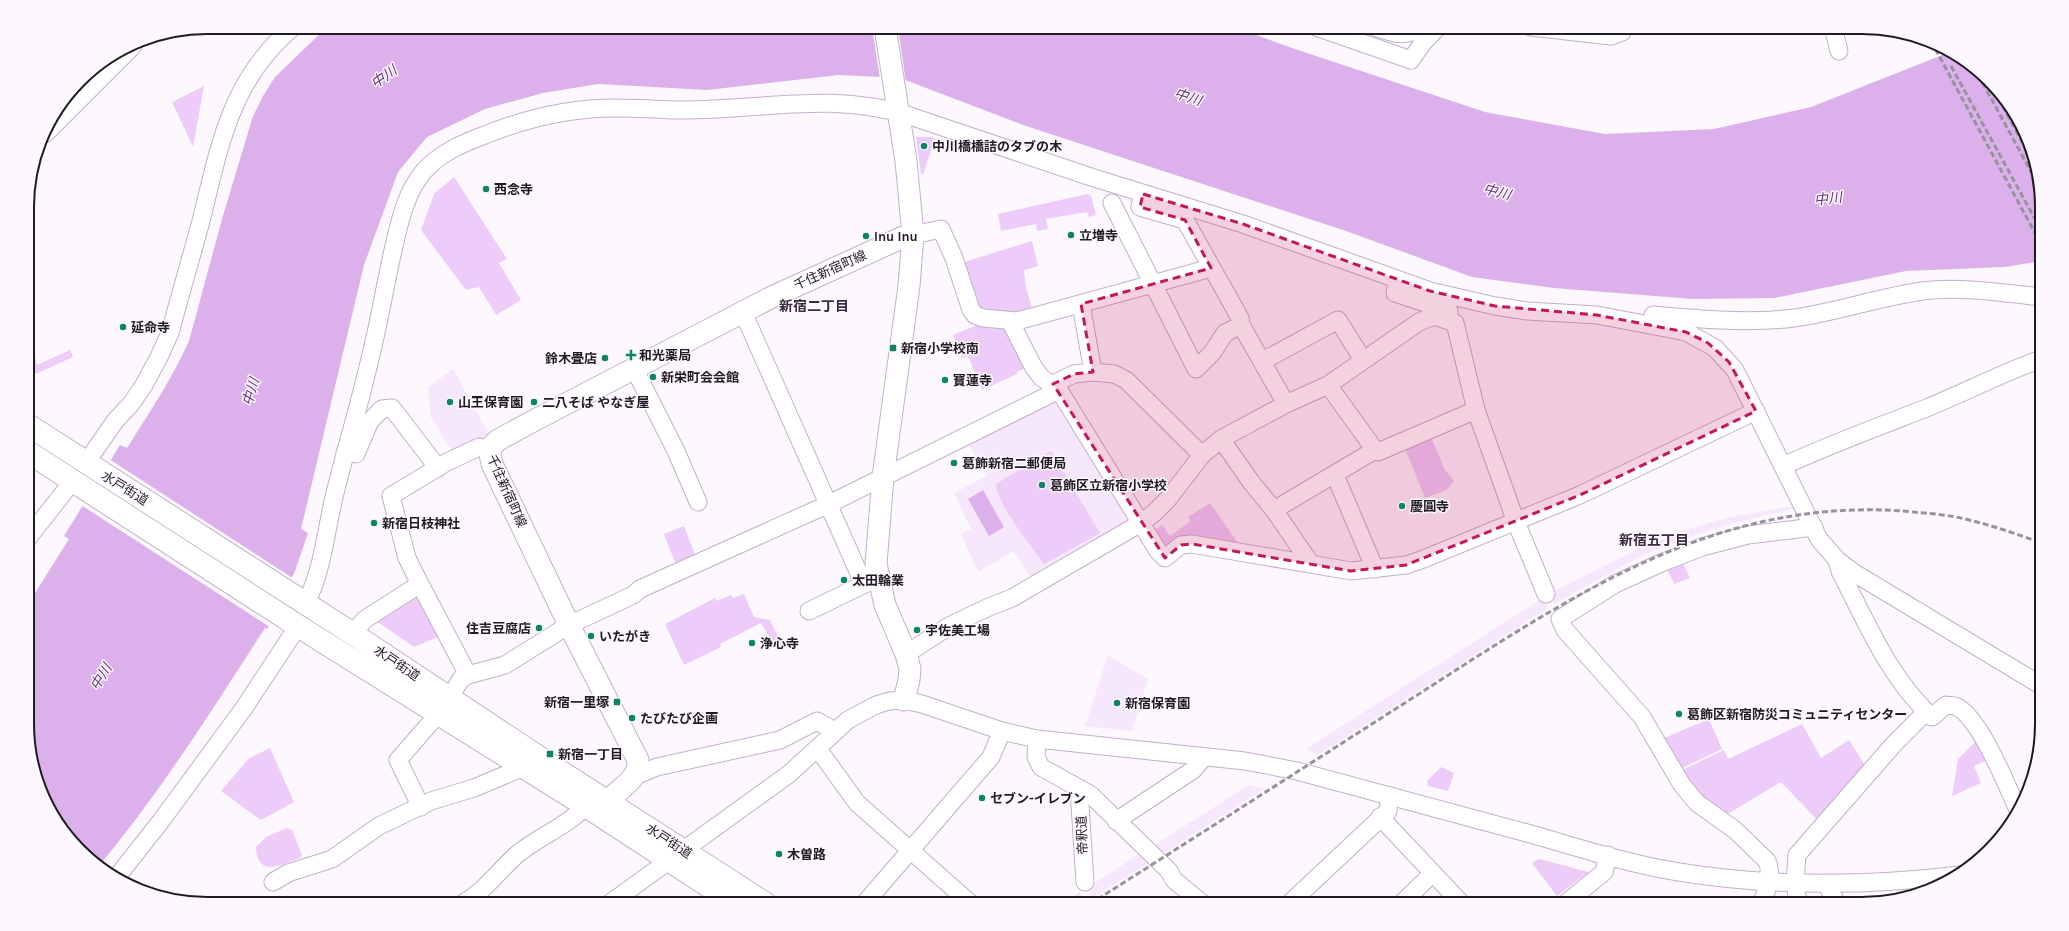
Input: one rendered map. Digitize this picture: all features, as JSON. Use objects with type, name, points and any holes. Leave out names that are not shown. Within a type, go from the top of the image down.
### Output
[{"type":"highway","name":"水戸街道","points":[[34,429],[353,634],[524,767],[586,806],[753,897]]},
{"type":"highway","name":"水戸街道","points":[[34,456],[291,621],[444,706],[608,802],[727,897]]},
{"type":"main road","points":[[886,34],[909,188],[913,235],[909,286],[883,477],[876,550],[878,578],[885,605],[906,654],[910,669],[910,680],[904,700]]},
{"type":"main road","points":[[59,117],[117,59]]},
{"type":"main road","name":"千住新宿町線","points":[[635,776],[639,768],[638,760],[569,625],[492,464],[489,449],[498,440],[743,312],[820,274],[900,238],[913,235]]},
{"type":"main road","points":[[608,802],[635,776]]},
{"type":"street","points":[[91,466],[115,421],[131,404],[144,385],[160,356],[170,333],[222,140],[240,91],[266,54],[287,34]]},
{"type":"street","points":[[1328,34],[1411,60],[1422,44],[1433,34]]},
{"type":"street","points":[[1395,34],[1408,34]]},
{"type":"street","points":[[1593,34],[1611,36],[1616,34]]},
{"type":"street","points":[[1835,34],[1839,51]]},
{"type":"street","points":[[299,599],[316,578],[345,452],[370,361],[390,262],[406,201],[411,190],[435,160],[472,140],[522,122],[548,115],[588,109],[616,108],[714,110],[815,102],[849,103],[897,107],[1143,194],[1243,224],[1430,291],[1495,306],[1527,311],[1597,315],[1675,329],[1708,342],[1722,354],[1735,370],[1819,538],[1837,560],[1880,589],[2035,682]]},
{"type":"street","points":[[1143,194],[1140,207],[1185,220],[1240,318],[1241,325],[1286,404]]},
{"type":"street","points":[[1112,203],[1196,369],[1212,353],[1225,333],[1241,325]]},
{"type":"street","points":[[913,235],[941,229],[954,258],[971,310],[975,315],[1010,321],[1081,304],[1211,268]]},
{"type":"street","points":[[1398,280],[1395,293],[1449,311],[1447,320]]},
{"type":"street","points":[[1597,315],[1617,313],[1721,322],[1754,322],[1816,314],[1925,291],[1962,290],[2035,296]]},
{"type":"street","points":[[1081,304],[1093,372]]},
{"type":"street","points":[[743,312],[861,578],[865,580],[878,578]]},
{"type":"street","points":[[906,654],[951,625],[1012,598],[1141,523],[1168,499],[1202,456],[1221,439],[1286,404],[1328,385],[1419,322],[1434,316],[1455,323],[1476,410],[1516,522],[1546,594]]},
{"type":"street","points":[[1262,360],[1338,320],[1363,360]]},
{"type":"street","points":[[1010,321],[1034,368],[1042,378],[1056,387],[1158,551],[1165,558],[1181,545],[1192,544],[1351,571],[1406,564],[1421,560],[1516,522],[1643,466],[1756,411]]},
{"type":"street","points":[[1783,466],[2035,361]]},
{"type":"street","points":[[634,370],[676,451],[698,502]]},
{"type":"street","points":[[421,807],[398,760],[444,706],[461,679],[468,675],[505,665],[569,625],[633,595],[640,589],[829,504],[1056,387],[1074,374],[1093,372],[1114,374],[1126,380],[1202,456]]},
{"type":"street","points":[[1328,385],[1375,450]]},
{"type":"street","points":[[345,452],[356,454],[370,421],[382,409],[392,408],[438,468]]},
{"type":"street","points":[[1274,510],[1375,450],[1378,452],[1476,410]]},
{"type":"street","points":[[1221,439],[1251,482],[1274,510],[1311,564]]},
{"type":"street","points":[[468,675],[407,558],[391,496],[438,468],[479,447],[489,449]]},
{"type":"street","points":[[1335,475],[1375,568]]},
{"type":"street","points":[[34,532],[78,485]]},
{"type":"street","points":[[1763,897],[1769,881],[1770,867],[1767,861],[1735,830],[1697,803],[1691,796],[1682,785],[1642,717],[1565,630],[1560,619],[1615,584],[1661,563],[1702,547],[1748,535],[1814,528]]},
{"type":"street","points":[[1837,560],[1840,571],[1882,653],[1905,686],[1926,712],[1932,717],[1946,705],[1955,706],[1971,720],[1988,745],[2015,804]]},
{"type":"street","points":[[810,611],[878,578]]},
{"type":"street","points":[[353,634],[364,620],[420,584]]},
{"type":"street","points":[[120,874],[158,826],[244,708],[291,621]]},
{"type":"street","points":[[619,897],[768,790],[818,749],[848,720],[876,705],[904,700],[938,709],[1002,731],[1037,739],[1245,761],[1277,767],[1608,855],[1678,872],[1769,881],[1826,883],[1910,880],[1944,877]]},
{"type":"street","points":[[1797,897],[1795,882],[1797,855],[1894,744],[1926,712]]},
{"type":"street","points":[[635,776],[656,767],[780,740],[817,721],[835,731]]},
{"type":"street","points":[[870,897],[991,757],[1002,731]]},
{"type":"street","points":[[1037,739],[1036,757],[1041,767],[1091,796],[1169,871],[1174,880],[1194,897]]},
{"type":"street","points":[[818,749],[857,803],[962,897]]},
{"type":"street","points":[[1116,821],[1193,770],[1204,757]]},
{"type":"street","points":[[273,882],[288,873],[332,859],[378,826],[421,807],[435,799],[474,788],[524,767]]},
{"type":"street","name":"帝釈道","points":[[1080,789],[1085,882]]},
{"type":"street","points":[[1296,897],[1388,811],[1390,796]]},
{"type":"street","points":[[472,897],[484,889],[518,854],[578,815],[586,806]]},
{"type":"street","points":[[1380,817],[1455,897]]},
{"type":"street","points":[[1574,897],[1604,872],[1608,855]]},
{"type":"street","points":[[1408,897],[1432,874]]},
{"type":"street","points":[[1826,883],[1833,897]]},
{"type":"highlighted area","points":[[1143,194],[1243,224],[1430,291],[1495,306],[1597,315],[1686,332],[1708,343],[1729,362],[1756,411],[1580,495],[1406,565],[1351,571],[1192,544],[1181,545],[1165,558],[1053,384],[1074,374],[1093,372],[1081,304],[1211,268],[1185,220],[1140,207]]},
{"type":"shaded area","points":[[204,86],[193,147],[172,102]]},
{"type":"shaded area","points":[[916,137],[930,137],[935,139],[923,174],[921,174]]},
{"type":"shaded area","points":[[454,177],[507,259],[499,263],[521,300],[496,315],[479,287],[466,290],[421,230],[434,194]]},
{"type":"shaded area","points":[[1087,194],[1091,196],[1096,215],[1089,217],[1087,212],[1046,219],[1048,229],[1037,231],[1036,224],[1001,231],[998,214]]},
{"type":"shaded area","points":[[1032,241],[1038,266],[1024,270],[1026,288],[1033,311],[1022,315],[976,310],[961,263]]},
{"type":"shaded area","points":[[973,320],[1007,325],[1028,366],[1017,372],[1017,374],[982,390],[968,356],[962,358],[953,335],[975,326]]},
{"type":"shaded area","points":[[70,350],[73,357],[34,374],[34,352],[37,365]]},
{"type":"shaded area","name":"山王保育園","points":[[453,369],[490,436],[454,454],[431,418],[428,387]]},
{"type":"shaded area","name":"葛飾区立新宿小学校","points":[[1052,399],[1059,400],[1134,517],[1033,582],[1014,551],[978,572],[961,534],[971,529],[954,493],[987,476],[967,441]]},
{"type":"shaded area","points":[[1430,435],[1445,470],[1454,481],[1446,490],[1425,498],[1404,446]]},
{"type":"shaded area","points":[[1051,451],[1100,533],[1044,564],[1009,515],[998,494],[996,484]]},
{"type":"shaded area","points":[[1210,503],[1240,546],[1161,547],[1152,533],[1162,525],[1170,536],[1191,521],[1188,517]]},
{"type":"shaded area","points":[[1795,506],[1796,508],[1731,524],[1692,536],[1641,556],[1554,604],[1550,593],[1638,549],[1688,529],[1730,517]]},
{"type":"shaded area","points":[[684,526],[696,557],[676,565],[664,534]]},
{"type":"shaded area","points":[[1682,561],[1690,578],[1674,584],[1666,567]]},
{"type":"shaded area","points":[[744,594],[754,617],[770,620],[781,643],[775,646],[761,623],[720,644],[721,647],[684,665],[665,624],[715,598],[717,601],[731,595],[733,598]]},
{"type":"shaded area","points":[[418,596],[440,636],[414,647],[375,620]]},
{"type":"shaded area","points":[[1543,598],[1548,608],[1318,755],[1306,749]]},
{"type":"shaded area","name":"新宿保育園","points":[[1108,655],[1148,679],[1132,731],[1085,726]]},
{"type":"shaded area","points":[[1709,719],[1722,749],[1680,769],[1662,739]]},
{"type":"shaded area","points":[[1802,724],[1821,758],[1849,740],[1868,770],[1821,824],[1781,782],[1726,815],[1693,791],[1680,771],[1724,750],[1728,759]]},
{"type":"shaded area","points":[[1978,739],[1990,759],[1974,766],[1981,783],[1952,796],[1958,759]]},
{"type":"shaded area","points":[[270,748],[294,802],[261,820],[221,791],[248,759]]},
{"type":"shaded area","points":[[1441,767],[1454,773],[1448,791],[1428,786],[1427,781]]},
{"type":"shaded area","points":[[1249,785],[1264,789],[1161,855],[1153,846]]},
{"type":"shaded area","points":[[287,828],[292,830],[302,855],[300,858],[272,867],[261,863],[257,857],[256,847],[266,837]]},
{"type":"shaded area","points":[[1139,854],[1150,862],[1094,897],[1091,897],[1090,886]]},
{"type":"shaded area","points":[[1539,859],[1589,872],[1557,896],[1532,863]]},
{"type":"shaded area","points":[[1081,891],[1082,897],[1072,897]]},
{"type":"water","name":"中川","points":[[320,34],[1254,34],[1485,112],[1605,134],[1714,129],[1811,107],[1944,54],[1976,77],[1992,93],[2012,120],[2022,141],[2034,184],[2035,262],[2005,267],[1906,271],[1774,298],[1693,299],[1554,288],[1472,277],[1346,231],[1023,125],[900,78],[839,75],[707,90],[598,84],[543,93],[485,109],[427,137],[398,172],[364,265],[301,529],[308,533],[295,571],[267,629],[265,628],[205,720],[143,810],[103,861],[77,838],[57,811],[43,780],[37,758],[34,736],[34,594],[69,539],[64,536],[120,445],[127,448],[152,409],[189,341],[222,219],[253,116],[275,77]]},
{"type":"water","points":[[983,490],[1004,527],[989,536],[968,499]]},
{"type":"pier","points":[[873,34],[899,34],[906,83],[900,80],[880,79]]},
{"type":"pier","points":[[109,459],[294,579],[270,627],[81,505]]},
{"type":"railway","points":[[1936,51],[2035,233]]},
{"type":"railway","points":[[1951,66],[2035,219]]},
{"type":"railway","points":[[1984,85],[2032,174]]},
{"type":"railway","points":[[2004,109],[2023,145]]},
{"type":"railway","points":[[1101,897],[1517,631],[1576,597],[1637,566],[1699,540],[1763,522],[1831,511],[1902,511],[1957,517],[2004,530],[2035,541]]},
{"type":"place","name":"中川橋橋詰のタブの木","points":[[924,146]]},
{"type":"place","name":"西念寺","points":[[486,189]]},
{"type":"place","name":"立増寺","points":[[1071,235]]},
{"type":"place","name":"Inu Inu","points":[[866,236]]},
{"type":"place","name":"延命寺","points":[[123,327]]},
{"type":"place","name":"新宿小学校南","points":[[893,348]]},
{"type":"place","name":"和光薬局","points":[[631,355]]},
{"type":"place","name":"鈴木畳店","points":[[605,358]]},
{"type":"place","name":"新栄町会会館","points":[[653,377]]},
{"type":"place","name":"寶蓮寺","points":[[945,380]]},
{"type":"place","name":"山王保育園","points":[[450,402]]},
{"type":"place","name":"二八そば やなぎ屋","points":[[534,402]]},
{"type":"place","name":"葛飾新宿二郵便局","points":[[954,463]]},
{"type":"place","name":"葛飾区立新宿小学校","points":[[1042,485]]},
{"type":"place","name":"慶圓寺","points":[[1402,506]]},
{"type":"place","name":"新宿日枝神社","points":[[374,523]]},
{"type":"place","name":"太田輪業","points":[[844,580]]},
{"type":"place","name":"住吉豆腐店","points":[[539,628]]},
{"type":"place","name":"宇佐美工場","points":[[917,630]]},
{"type":"place","name":"いたがき","points":[[591,636]]},
{"type":"place","name":"浄心寺","points":[[752,643]]},
{"type":"place","name":"新宿一里塚","points":[[617,702]]},
{"type":"place","name":"新宿保育園","points":[[1117,703]]},
{"type":"place","name":"葛飾区新宿防災コミュニティセンター","points":[[1679,714]]},
{"type":"place","name":"たびたび企画","points":[[632,718]]},
{"type":"place","name":"新宿一丁目","points":[[550,754]]},
{"type":"place","name":"セブン-イレブン","points":[[982,798]]},
{"type":"place","name":"木曽路","points":[[779,854]]},
{"type":"district","name":"新宿二丁目","points":[[814,306]]},
{"type":"district","name":"新宿五丁目","points":[[1654,540]]}]
